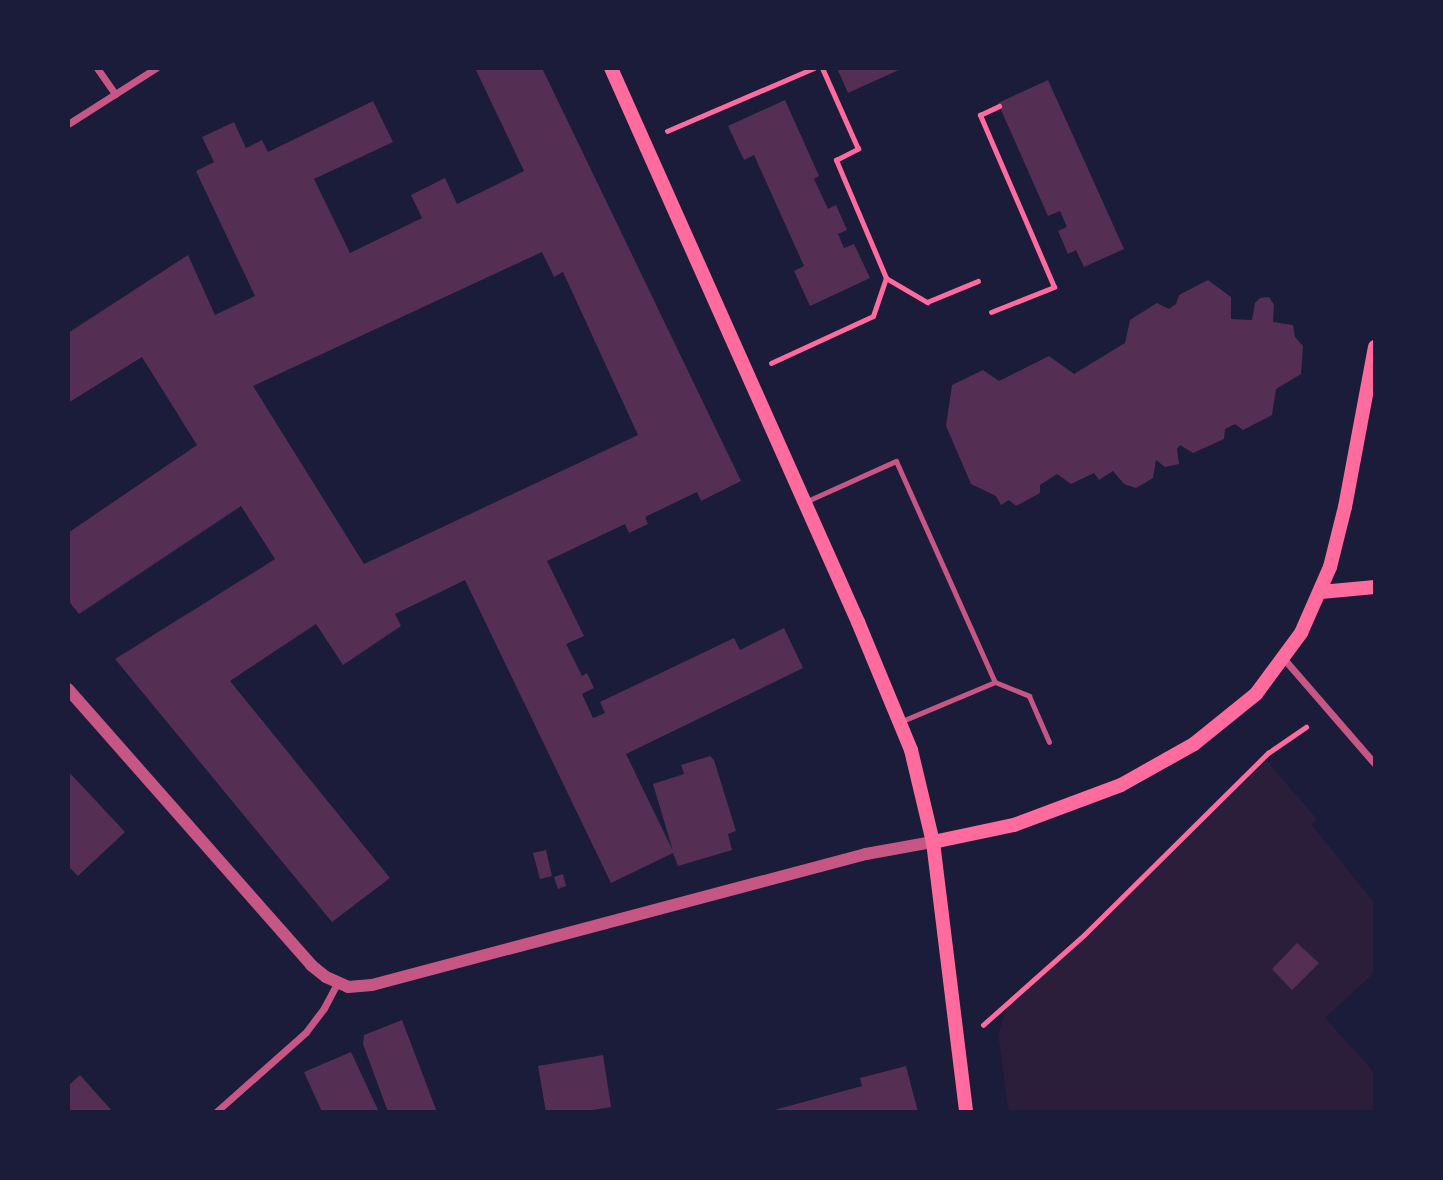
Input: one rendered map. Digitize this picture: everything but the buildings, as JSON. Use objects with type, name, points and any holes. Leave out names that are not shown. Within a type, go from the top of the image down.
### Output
[{"type":"main road","points":[[611,68],[804,502],[900,722],[919,773],[933,842],[956,1048],[966,1112]]},
{"type":"main road","points":[[933,842],[986,832],[1048,814],[1145,774],[1217,728],[1256,694],[1301,634],[1321,592],[1342,522],[1375,347]]},
{"type":"main road","points":[[1321,592],[1375,587]]},
{"type":"street","points":[[97,68],[115,94]]},
{"type":"street","points":[[68,124],[156,68]]},
{"type":"street","points":[[1284,659],[1375,764]]},
{"type":"street","points":[[68,689],[311,965],[337,984],[356,988],[866,854],[933,842]]},
{"type":"street","points":[[216,1112],[306,1032],[324,1009],[337,984]]},
{"type":"lane","points":[[804,502],[896,461],[995,682],[1029,696],[1049,742]]},
{"type":"lane","points":[[900,722],[995,682]]},
{"type":"path","points":[[796,68],[799,75]]},
{"type":"path","points":[[644,141],[814,68]]},
{"type":"path","points":[[822,68],[858,149],[835,160],[886,278],[927,302],[978,281]]},
{"type":"path","points":[[991,312],[1054,286],[980,115],[999,106]]},
{"type":"path","points":[[747,374],[873,316],[886,278]]},
{"type":"path","points":[[956,1048],[1084,935],[1269,753],[1306,727]]},
{"type":"shaded area","points":[[1267,761],[1317,819],[1312,825],[1375,904],[1375,972],[1325,1018],[1375,1073],[1375,1112],[1009,1112],[998,1034],[1007,1007],[1017,994]]}]
